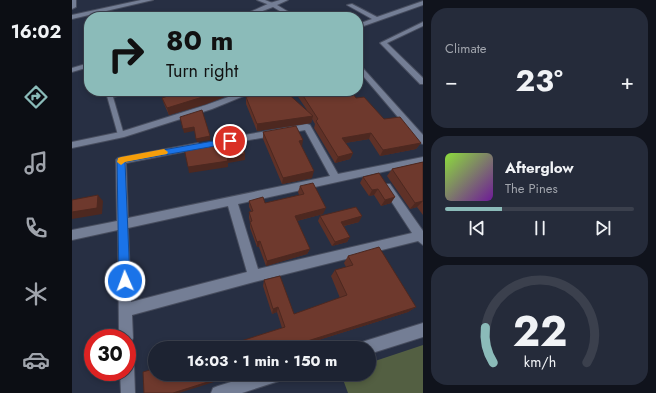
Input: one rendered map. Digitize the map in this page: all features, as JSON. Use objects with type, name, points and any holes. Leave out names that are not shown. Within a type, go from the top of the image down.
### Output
[{"type":"street","points":[[91,12],[150,0]]},
{"type":"street","points":[[260,0],[272,4],[286,12]]},
{"type":"street","points":[[254,12],[285,0]]},
{"type":"street","points":[[363,24],[423,3]]},
{"type":"street","points":[[350,5],[376,19]]},
{"type":"street","points":[[72,17],[84,14]]},
{"type":"street","points":[[423,24],[383,43],[423,82]]},
{"type":"street","points":[[72,70],[84,66]]},
{"type":"street","points":[[363,72],[423,141]]},
{"type":"street","points":[[414,73],[423,72]]},
{"type":"street","points":[[72,145],[121,135],[209,108],[239,96]]},
{"type":"street","points":[[126,329],[121,160],[307,127],[336,179]]},
{"type":"street","points":[[72,235],[423,160]]},
{"type":"street","points":[[125,310],[254,276],[422,238],[376,170]]},
{"type":"street","points":[[232,201],[254,276]]},
{"type":"street","points":[[376,345],[423,330]]},
{"type":"street","points":[[128,381],[128,393]]},
{"type":"street","points":[[218,393],[257,381]]},
{"type":"lane","points":[[72,8],[74,7],[74,0]]},
{"type":"lane","points":[[110,96],[121,135]]},
{"type":"green space","points":[[423,345],[423,393],[348,393],[344,381],[376,381],[376,361]]},
{"type":"building","points":[[168,96],[206,96],[167,108],[162,98]]},
{"type":"building","points":[[291,96],[313,116],[257,124],[246,97]]},
{"type":"building","points":[[303,96],[364,97],[384,119],[400,117],[421,143],[383,150],[371,133],[342,138],[353,153],[338,157],[316,121],[318,119]]},
{"type":"building","points":[[202,110],[210,136],[196,139],[194,127],[183,129],[180,117]]},
{"type":"building","points":[[296,126],[303,140],[299,141],[314,171],[283,178],[263,132]]},
{"type":"building","points":[[239,138],[245,154],[227,157],[228,161],[188,167],[184,148]]},
{"type":"building","points":[[423,162],[423,201],[415,203],[392,169]]},
{"type":"building","points":[[379,173],[395,197],[385,200],[378,189],[372,190],[363,177]]},
{"type":"building","points":[[313,183],[326,208],[295,216],[310,249],[267,261],[260,241],[257,242],[250,222],[252,221],[249,212],[253,211],[249,201],[263,197],[265,203],[304,194],[300,186]]},
{"type":"building","points":[[98,195],[97,208],[72,212],[72,200]]},
{"type":"building","points":[[356,207],[362,216],[341,222],[350,237],[335,242],[320,216]]},
{"type":"building","points":[[379,247],[416,307],[307,341],[241,341],[285,327],[278,307],[273,309],[264,280],[280,276],[294,314],[347,295],[335,270],[353,265],[348,256]]},
{"type":"building","points":[[148,370],[148,381],[211,381],[173,393],[144,393],[143,372]]},
{"type":"slow traffic","points":[[121,162],[121,160],[164,152]]},
{"type":"route","points":[[125,281],[121,160],[230,141]]}]
